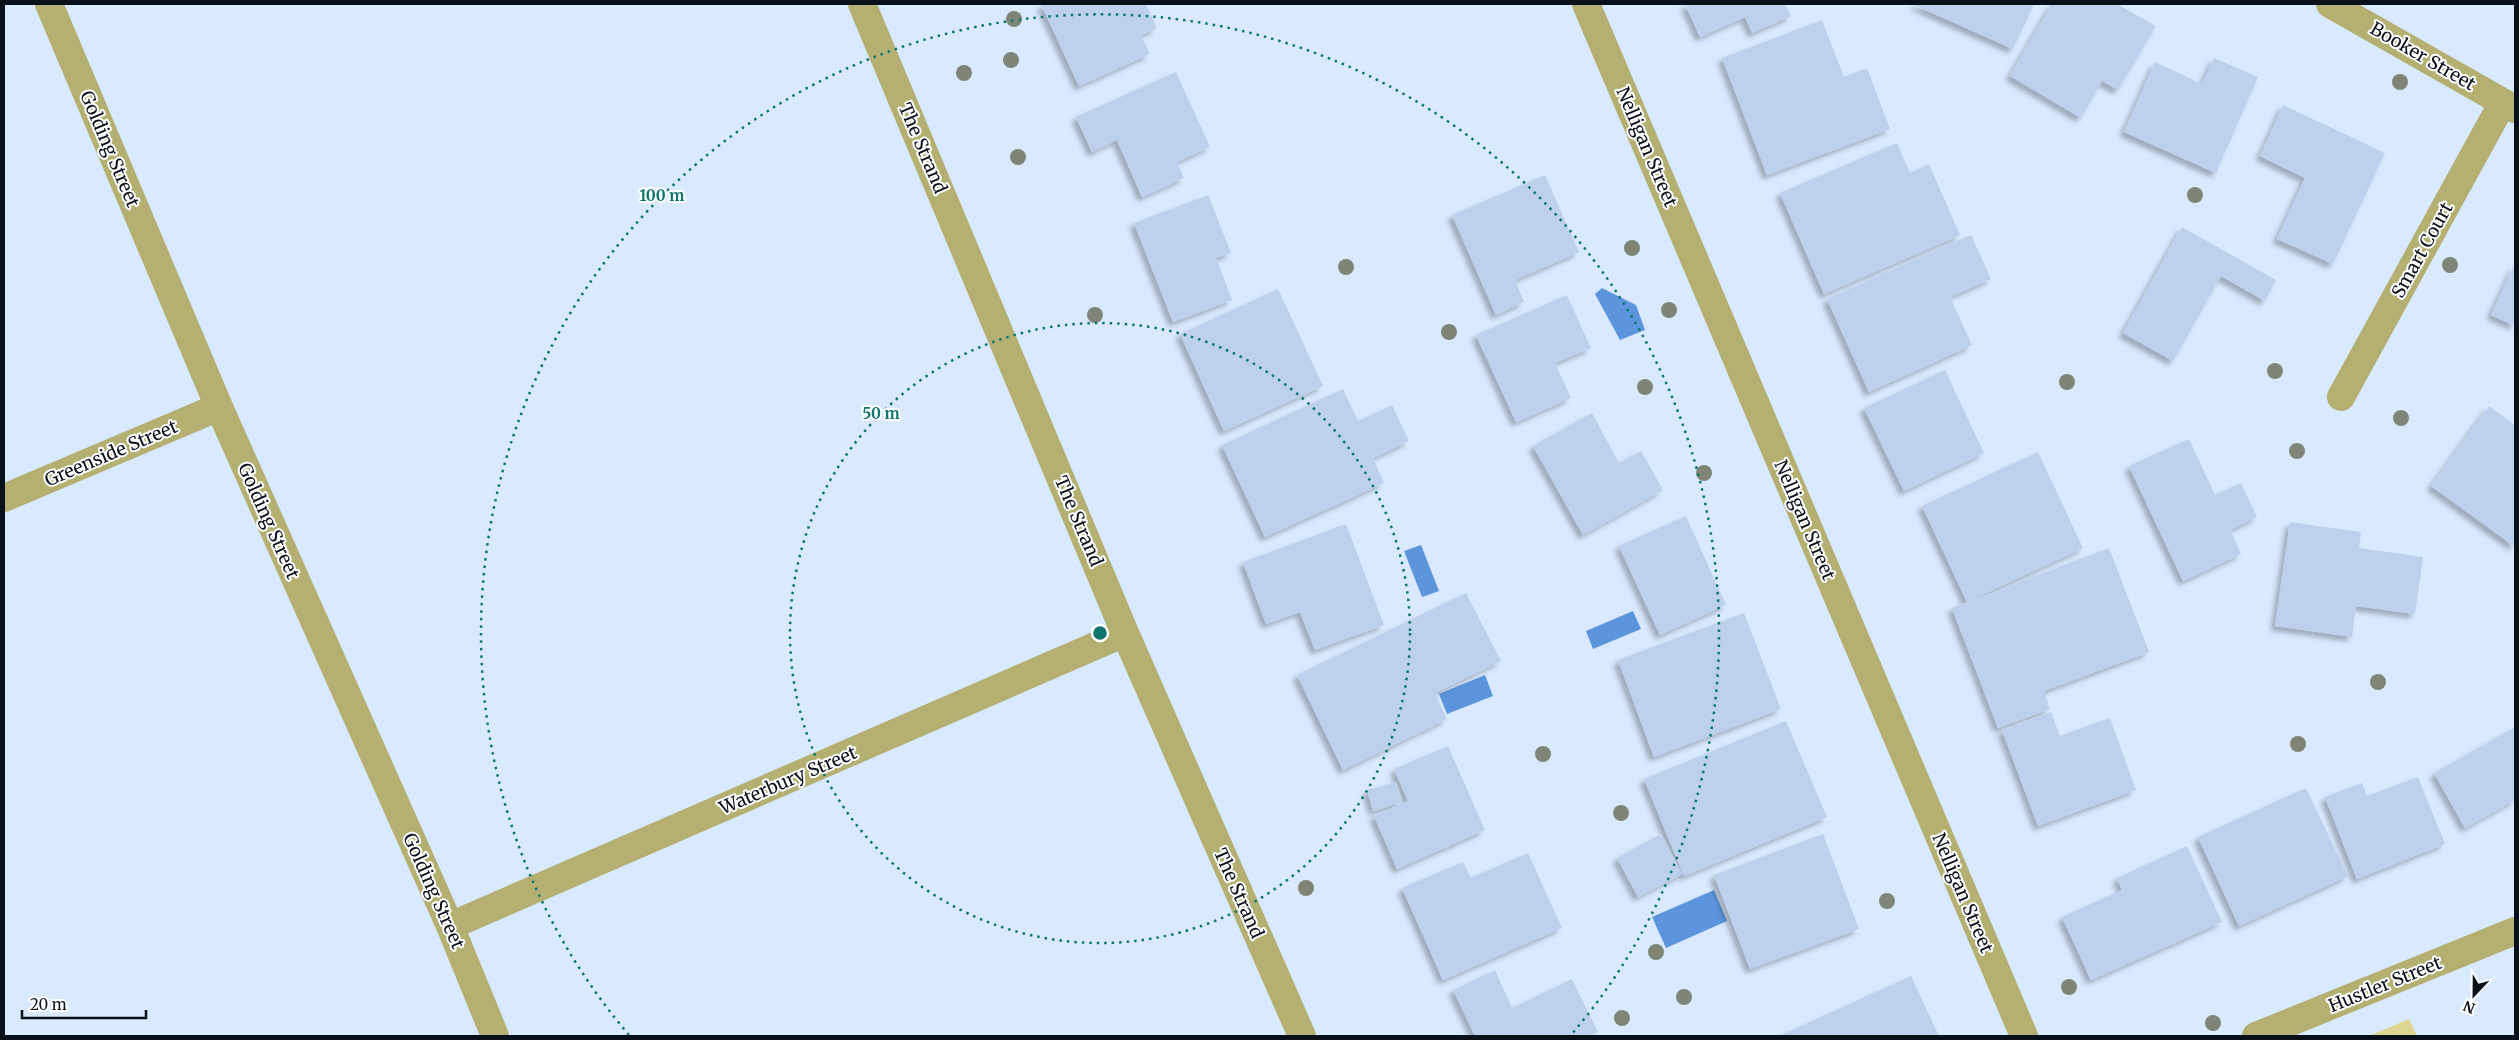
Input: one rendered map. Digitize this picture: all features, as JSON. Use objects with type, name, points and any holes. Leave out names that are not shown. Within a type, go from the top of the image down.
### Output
[{"type":"street","name":"Golding Street","points":[[49,4],[219,407],[450,926],[495,1036]]},
{"type":"street","name":"The Strand","points":[[862,4],[1126,633],[1302,1036]]},
{"type":"street","name":"Nelligan Street","points":[[1586,4],[2024,1036]]},
{"type":"street","name":"Booker Street","points":[[2330,4],[2509,105]]},
{"type":"street","name":"Smart Court","points":[[2341,397],[2509,105]]},
{"type":"street","name":"Greenside Street","points":[[4,498],[219,407]]},
{"type":"street","name":"Waterbury Street","points":[[450,926],[1126,633]]},
{"type":"street","name":"Hustler Street","points":[[2256,1036],[2515,931]]},
{"type":"shaded area","points":[[2409,1019],[2417,1036],[2369,1036]]},
{"type":"water","points":[[1602,288],[1636,305],[1645,330],[1620,340],[1595,294]]},
{"type":"water","points":[[1421,545],[1439,591],[1422,597],[1404,551]]},
{"type":"water","points":[[1633,611],[1641,629],[1593,649],[1586,631]]},
{"type":"water","points":[[1485,675],[1493,696],[1447,714],[1439,694]]},
{"type":"water","points":[[1714,890],[1727,921],[1666,948],[1652,917]]},
{"type":"building","points":[[1041,4],[1146,4],[1157,28],[1141,35],[1150,54],[1079,86]]},
{"type":"building","points":[[1685,4],[1785,4],[1791,16],[1752,33],[1745,17],[1700,37]]},
{"type":"building","points":[[1912,4],[2034,4],[2013,49]]},
{"type":"building","points":[[2052,4],[2117,4],[2156,26],[2118,90],[2102,81],[2081,118],[2010,76]]},
{"type":"building","points":[[1822,20],[1844,77],[1867,68],[1890,129],[1767,175],[1722,58]]},
{"type":"building","points":[[2214,58],[2258,77],[2216,173],[2124,132],[2155,62],[2202,84]]},
{"type":"building","points":[[1176,72],[1210,147],[1177,162],[1184,178],[1142,197],[1117,140],[1092,152],[1076,117]]},
{"type":"building","points":[[2283,105],[2385,153],[2333,264],[2277,239],[2305,178],[2260,156]]},
{"type":"building","points":[[1897,143],[1910,173],[1929,164],[1960,235],[1824,294],[1780,193]]},
{"type":"building","points":[[1545,175],[1579,252],[1515,280],[1524,302],[1496,315],[1452,215]]},
{"type":"building","points":[[1208,195],[1231,253],[1216,258],[1232,300],[1173,322],[1134,223]]},
{"type":"building","points":[[2182,227],[2276,280],[2265,301],[2221,276],[2173,361],[2123,333]]},
{"type":"building","points":[[1971,235],[1991,279],[1950,297],[1972,345],[1869,392],[1827,299]]},
{"type":"building","points":[[2515,263],[2515,326],[2491,315]]},
{"type":"building","points":[[1278,289],[1323,386],[1224,431],[1180,334]]},
{"type":"building","points":[[1567,295],[1591,348],[1555,363],[1571,398],[1516,422],[1476,335]]},
{"type":"building","points":[[1945,370],[1984,453],[1904,491],[1864,408]]},
{"type":"building","points":[[1343,389],[1358,421],[1392,405],[1409,441],[1373,458],[1384,483],[1265,537],[1222,445]]},
{"type":"building","points":[[2489,406],[2515,425],[2515,547],[2431,486]]},
{"type":"building","points":[[1592,413],[1619,463],[1641,451],[1663,490],[1583,535],[1533,446]]},
{"type":"building","points":[[2189,439],[2215,495],[2241,483],[2257,517],[2230,530],[2241,554],[2183,581],[2129,466]]},
{"type":"building","points":[[2038,452],[2083,548],[1967,602],[1922,506]]},
{"type":"building","points":[[1686,516],[1726,605],[1660,635],[1619,546]]},
{"type":"building","points":[[2290,522],[2361,532],[2359,548],[2423,557],[2415,614],[2356,606],[2352,637],[2275,626]]},
{"type":"building","points":[[1346,524],[1384,625],[1315,650],[1300,612],[1266,624],[1243,562]]},
{"type":"building","points":[[2109,548],[2149,652],[2044,691],[2050,709],[1998,728],[1952,608]]},
{"type":"building","points":[[1466,593],[1501,661],[1435,693],[1447,719],[1343,770],[1297,675]]},
{"type":"building","points":[[1744,613],[1781,709],[1654,757],[1618,660]]},
{"type":"building","points":[[2051,712],[2060,736],[2110,718],[2136,790],[2038,826],[2002,730]]},
{"type":"building","points":[[1786,721],[1827,817],[1684,876],[1644,779]]},
{"type":"building","points":[[2515,727],[2515,800],[2465,828],[2434,773]]},
{"type":"building","points":[[1448,746],[1485,830],[1397,869],[1374,816],[1408,801],[1394,769]]},
{"type":"building","points":[[2418,777],[2445,844],[2357,879],[2325,797],[2362,783],[2367,796]]},
{"type":"building","points":[[1396,782],[1402,802],[1373,811],[1367,790]]},
{"type":"building","points":[[2306,788],[2348,876],[2239,926],[2198,837]]},
{"type":"building","points":[[1661,834],[1682,874],[1638,897],[1617,858]]},
{"type":"building","points":[[1823,834],[1859,929],[1750,969],[1714,875]]},
{"type":"building","points":[[2187,846],[2222,922],[2091,980],[2062,917],[2122,890],[2117,878]]},
{"type":"building","points":[[1528,853],[1562,928],[1443,980],[1402,888],[1463,862],[1471,878]]},
{"type":"building","points":[[1495,970],[1512,1008],[1572,979],[1598,1032],[1588,1036],[1475,1036],[1453,990]]},
{"type":"building","points":[[1911,976],[1939,1036],[1779,1036]]}]
